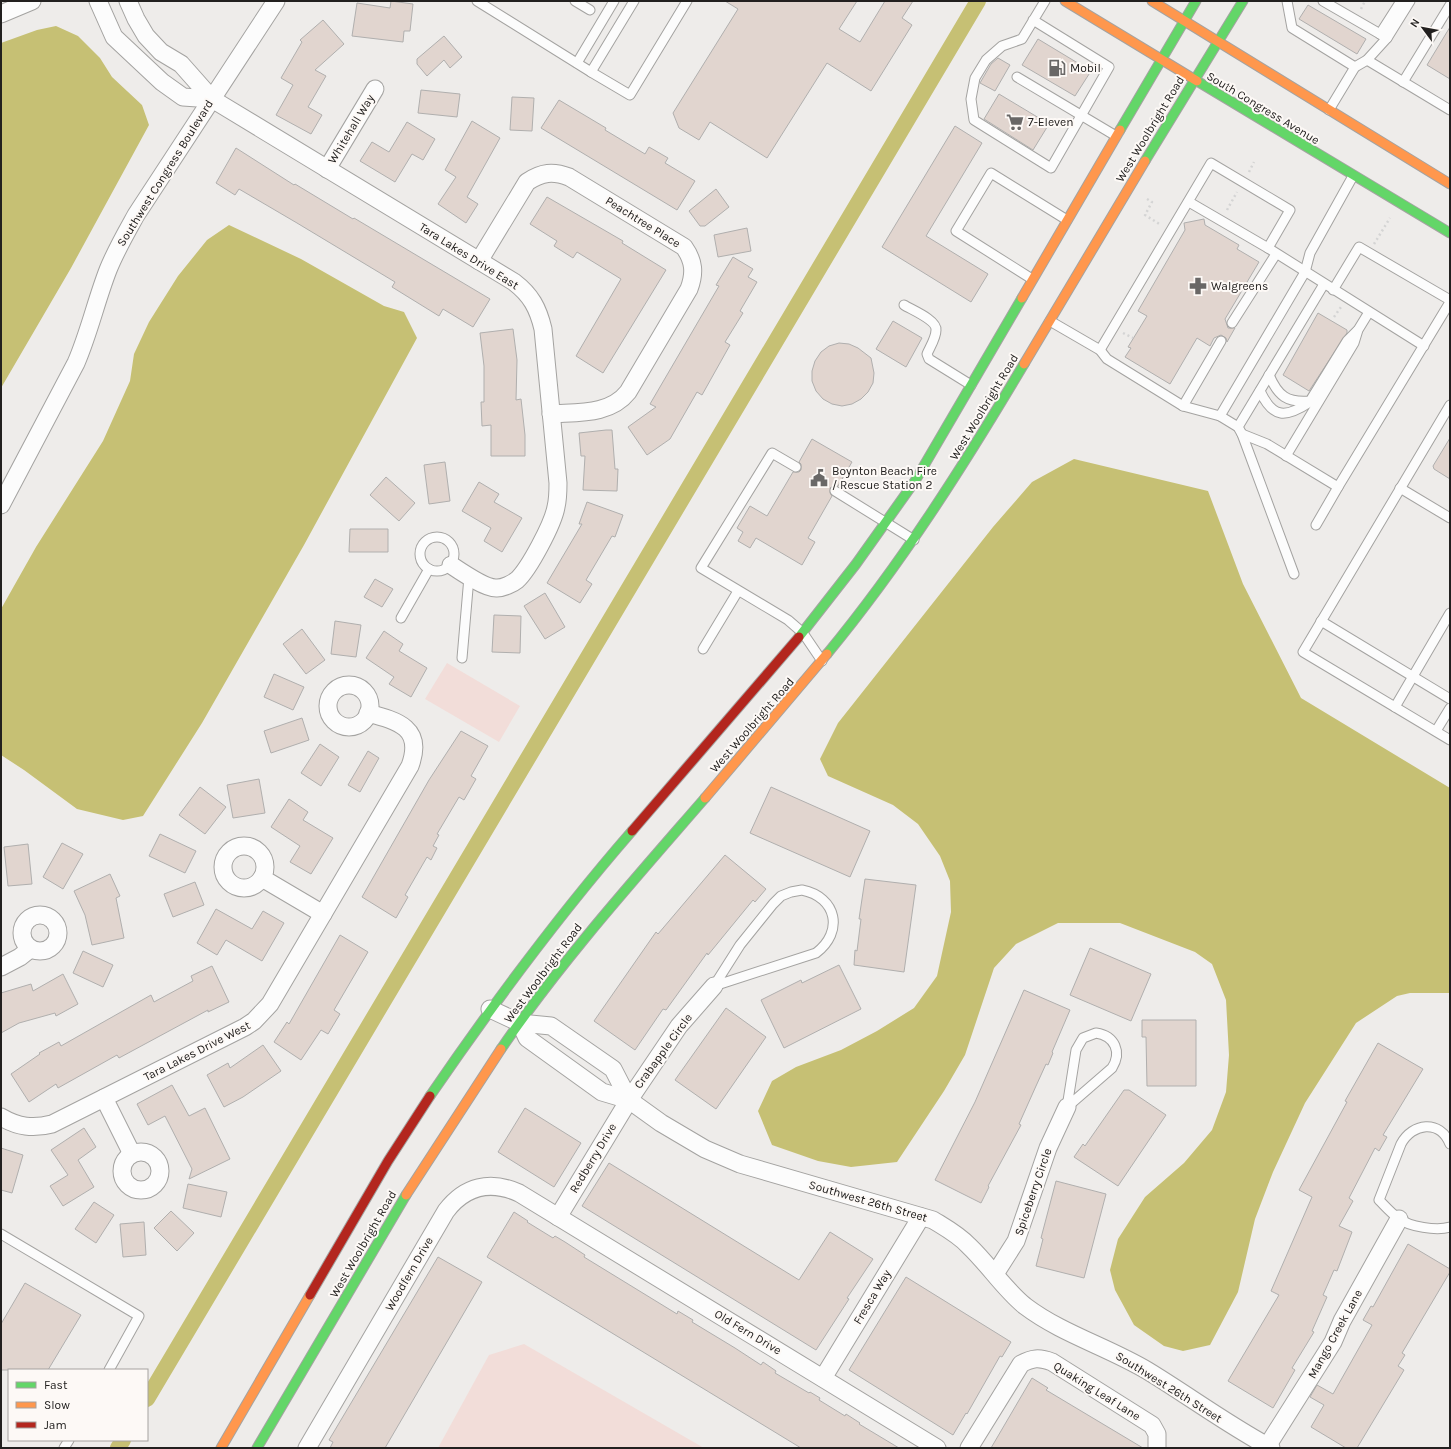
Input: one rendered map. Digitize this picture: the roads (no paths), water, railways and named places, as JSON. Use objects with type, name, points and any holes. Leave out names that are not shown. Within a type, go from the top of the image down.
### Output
[{"type":"main road","name":"South Congress Avenue","points":[[1065,1],[1450,233]]},
{"type":"main road","points":[[1152,1],[1450,184]]},
{"type":"main road","name":"West Woolbright Road","points":[[221,1448],[388,1161],[423,1106],[490,1009],[595,874],[751,697],[803,633],[887,522],[915,481],[1196,1]]},
{"type":"main road","name":"West Woolbright Road","points":[[257,1448],[419,1172],[468,1096],[552,978],[617,898],[822,661],[866,606],[914,540],[966,460],[1243,1]]},
{"type":"street","points":[[1,14],[32,1]]},
{"type":"street","name":"Tara Lakes Drive East","points":[[98,1],[114,37],[162,82],[183,97],[212,99]]},
{"type":"street","name":"Tara Lakes Drive East","points":[[128,1],[146,36],[161,52],[181,64],[212,99],[479,260],[523,289],[536,307],[543,329],[558,494],[557,506],[548,530],[524,571],[516,580],[507,586],[496,588],[469,577],[451,565]]},
{"type":"street","name":"Southwest Congress Boulevard","points":[[1,505],[76,363],[86,340],[108,271],[118,247],[136,214],[276,1]]},
{"type":"street","name":"Whitehall Way","points":[[327,169],[375,89]]},
{"type":"street","name":"Peachtree Place","points":[[479,260],[527,182],[537,175],[547,172],[559,173],[569,177],[684,247],[690,256],[693,267],[693,278],[689,289],[622,400],[601,410],[551,414]]},
{"type":"street","name":"Tara Lakes Drive West","points":[[1,1117],[17,1125],[28,1127],[40,1127],[52,1124],[254,1021],[270,1004],[410,766],[414,756],[414,745],[411,735],[404,726],[395,720],[368,713]]},
{"type":"street","points":[[262,878],[323,914]]},
{"type":"street","points":[[1,968],[20,957],[30,948]]},
{"type":"street","name":"Crabapple Circle","points":[[629,1100],[679,1026],[714,986]]},
{"type":"street","name":"Southwest 26th Street","points":[[490,1009],[520,1023],[551,1026],[613,1069],[629,1100]]},
{"type":"street","name":"Southwest 26th Street","points":[[520,1023],[527,1038],[602,1092],[629,1100],[682,1137],[705,1149],[740,1164],[933,1220],[952,1231],[969,1246],[1024,1305],[1044,1319],[1148,1371],[1223,1421],[1268,1447]]},
{"type":"street","points":[[104,1098],[132,1154]]},
{"type":"street","name":"Redberry Drive","points":[[558,1217],[629,1100]]},
{"type":"street","name":"Spiceberry Circle","points":[[995,1274],[1016,1241],[1048,1148],[1067,1107]]},
{"type":"street","name":"Woodfern Drive","points":[[307,1448],[453,1201],[463,1193],[473,1188],[497,1186],[518,1193],[558,1217]]},
{"type":"street","name":"Old Fern Drive","points":[[558,1217],[937,1448]]},
{"type":"street","name":"Fresca Way","points":[[823,1378],[921,1217]]},
{"type":"street","name":"Mango Creek Lane","points":[[1268,1447],[1333,1342],[1342,1321],[1399,1219]]},
{"type":"street","name":"Quaking Leaf Lane","points":[[969,1448],[1021,1364],[1031,1359],[1041,1358],[1052,1362],[1152,1425],[1157,1434],[1157,1448]]},
{"type":"lane","points":[[477,1],[630,96],[687,1]]},
{"type":"lane","points":[[575,1],[590,10]]},
{"type":"lane","points":[[577,62],[614,1]]},
{"type":"lane","points":[[591,72],[634,1]]},
{"type":"lane","points":[[1033,20],[1109,67],[1051,168],[974,120],[971,99],[975,78],[986,60],[1002,46],[1022,39],[1033,20],[1045,1]]},
{"type":"lane","points":[[1287,1],[1292,28],[1355,67]]},
{"type":"lane","points":[[1323,1],[1384,36]]},
{"type":"lane","points":[[1384,36],[1401,1]]},
{"type":"lane","points":[[1329,110],[1355,67],[1367,60],[1410,1]]},
{"type":"lane","points":[[1403,82],[1450,5]]},
{"type":"lane","points":[[603,19],[617,28]]},
{"type":"lane","points":[[1367,60],[1450,110]]},
{"type":"lane","points":[[1017,77],[1116,136]]},
{"type":"lane","points":[[1100,350],[1211,163],[1290,210],[1272,251],[1232,323]]},
{"type":"lane","points":[[1032,279],[956,230],[991,173],[1067,220]]},
{"type":"lane","points":[[1220,416],[1305,272],[1310,253],[1354,176]]},
{"type":"lane","points":[[1189,202],[1272,251],[1424,346]]},
{"type":"lane","points":[[1316,525],[1450,301],[1359,248],[1334,290]]},
{"type":"lane","points":[[1294,574],[1240,431],[1260,391],[1324,284]]},
{"type":"lane","points":[[904,305],[929,319],[936,326],[936,331],[927,354],[929,360],[972,386]]},
{"type":"lane","points":[[1260,391],[1266,404],[1274,411],[1286,414],[1296,411],[1310,401],[1347,341],[1358,330],[1369,312]]},
{"type":"lane","points":[[1050,320],[1100,350],[1107,359],[1183,406],[1220,416],[1240,431],[1266,444],[1338,487]]},
{"type":"lane","points":[[1286,456],[1354,344],[1358,330]]},
{"type":"lane","points":[[1183,406],[1221,341]]},
{"type":"lane","points":[[1270,375],[1276,389],[1284,397],[1296,402],[1310,401]]},
{"type":"lane","points":[[1450,405],[1303,652],[1450,740]]},
{"type":"lane","points":[[796,467],[772,453],[701,568],[788,620],[803,633],[822,661]]},
{"type":"lane","points":[[1400,488],[1450,518]]},
{"type":"lane","points":[[835,491],[914,540]]},
{"type":"lane","points":[[434,537],[446,539],[450,542],[454,553],[451,565],[441,571],[429,569],[421,561],[421,549],[428,539],[434,537]]},
{"type":"lane","points":[[400,618],[429,569]]},
{"type":"lane","points":[[462,658],[469,577]]},
{"type":"lane","points":[[703,649],[738,591]]},
{"type":"lane","points":[[1395,707],[1450,613]]},
{"type":"lane","points":[[1321,622],[1450,699]]},
{"type":"lane","points":[[1436,731],[1450,708]]},
{"type":"lane","points":[[807,891],[822,898],[833,916],[833,927],[830,938],[824,947],[816,953],[714,986],[740,945],[781,896],[791,892],[807,891]]},
{"type":"lane","points":[[1096,1033],[1109,1038],[1117,1049],[1116,1063],[1067,1107],[1076,1050],[1079,1043],[1083,1038],[1096,1033]]},
{"type":"lane","points":[[1450,1144],[1443,1132],[1436,1128],[1427,1126],[1419,1127],[1411,1131],[1405,1137],[1379,1200],[1399,1219],[1432,1230],[1441,1230],[1450,1227]]},
{"type":"lane","points":[[1,1234],[139,1316],[110,1369]]},
{"type":"waterway","points":[[148,1397],[978,1]]},
{"type":"waterway","points":[[118,1448],[122,1441]]},
{"type":"place","name":"Mobil","points":[[1057,68]]},
{"type":"place","name":"7-Eleven","points":[[1015,122]]},
{"type":"place","name":"Walgreens","points":[[1198,286]]},
{"type":"place","name":"Boynton Beach Fire / Rescue Station 2","points":[[819,478]]}]
